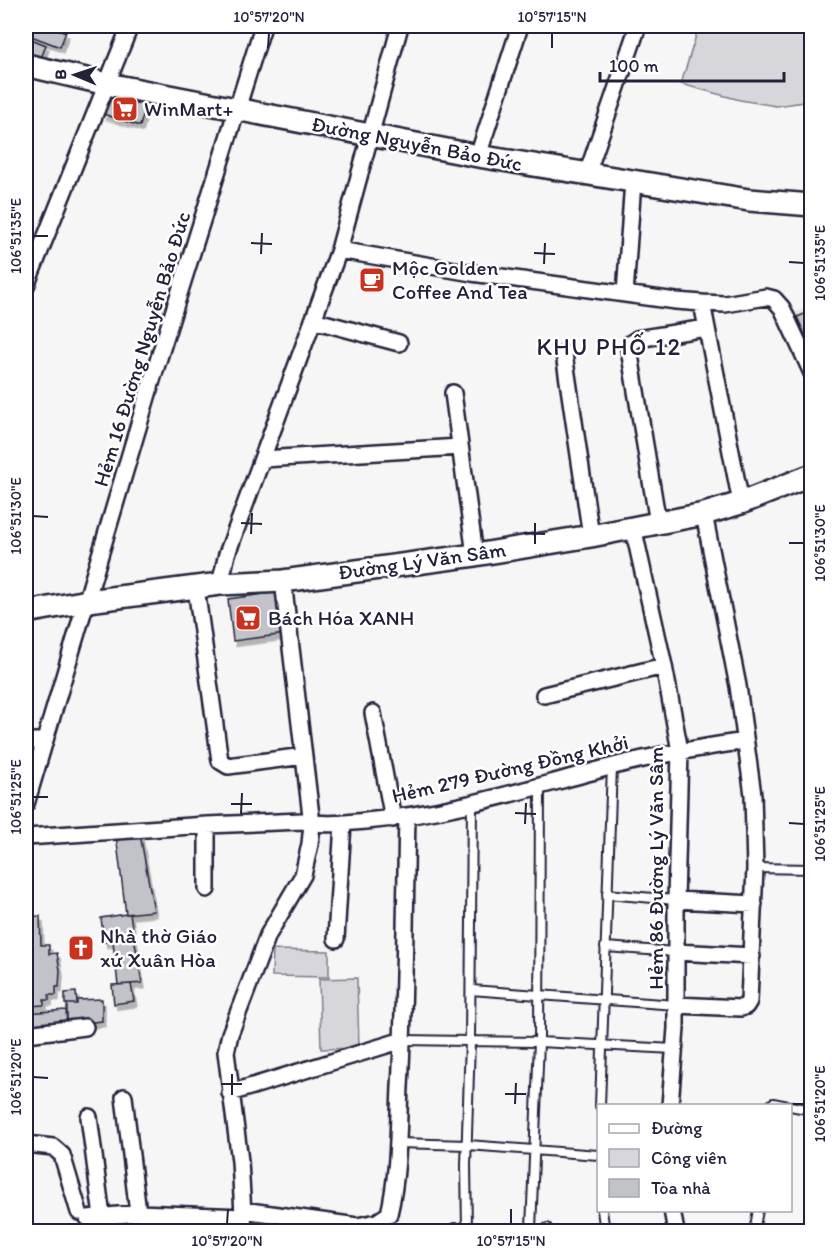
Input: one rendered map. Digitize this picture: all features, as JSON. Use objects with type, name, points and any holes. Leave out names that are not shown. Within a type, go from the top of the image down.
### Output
[{"type":"street","points":[[26,286],[130,26]]},
{"type":"street","name":"Hẻm 16 Đường Nguyễn Bảo Đức","points":[[26,804],[153,377],[263,26]]},
{"type":"street","points":[[220,584],[227,554],[339,250],[400,26]]},
{"type":"street","points":[[478,156],[520,26]]},
{"type":"street","points":[[587,174],[638,26]]},
{"type":"street","name":"Đường Nguyễn Bảo Đức","points":[[26,65],[106,84],[478,156],[773,203],[812,205]]},
{"type":"street","points":[[625,294],[633,181]]},
{"type":"street","points":[[339,250],[472,273],[702,303],[725,304],[766,297],[774,299],[783,308],[812,373]]},
{"type":"street","points":[[702,303],[741,503]]},
{"type":"street","points":[[313,320],[399,343]]},
{"type":"street","points":[[658,523],[629,349],[631,342],[637,339],[706,328]]},
{"type":"street","points":[[564,354],[591,536]]},
{"type":"street","points":[[453,393],[475,555]]},
{"type":"street","points":[[263,459],[460,447]]},
{"type":"street","name":"Đường Lý Văn Sâm","points":[[26,612],[88,601],[220,584],[282,581],[475,555],[591,536],[704,514],[741,503],[812,475]]},
{"type":"street","points":[[676,1005],[741,1008],[746,1006],[749,1001],[752,956],[755,868],[753,795],[738,686],[704,514]]},
{"type":"street","name":"Hẻm 86 Đường Lý Văn Sâm","points":[[633,527],[680,751],[676,1005],[670,1104]]},
{"type":"street","points":[[243,1220],[240,1161],[226,1052],[230,1034],[268,935],[303,875],[312,824],[282,581]]},
{"type":"street","points":[[196,588],[220,761],[228,766],[304,756]]},
{"type":"street","points":[[544,695],[664,666]]},
{"type":"street","points":[[90,1216],[138,1213],[357,1229],[377,1222],[388,1214],[394,1193],[403,1040],[400,818],[373,712]]},
{"type":"street","points":[[26,741],[44,741]]},
{"type":"street","name":"Hẻm 279 Đường Đồng Khởi","points":[[26,837],[207,825],[343,823],[400,818],[472,803],[612,766],[680,751],[745,741]]},
{"type":"street","points":[[336,939],[343,823]]},
{"type":"street","points":[[207,825],[207,889]]},
{"type":"street","points":[[676,900],[754,904]]},
{"type":"street","points":[[676,952],[752,956]]},
{"type":"street","points":[[26,1034],[85,1027]]},
{"type":"street","points":[[230,1093],[403,1040]]},
{"type":"street","points":[[124,1097],[138,1213]]},
{"type":"street","points":[[89,1117],[90,1216]]},
{"type":"street","points":[[26,1144],[53,1147],[62,1155],[90,1216]]},
{"type":"street","points":[[672,1212],[676,1232]]},
{"type":"lane","points":[[600,1104],[612,766]]},
{"type":"lane","points":[[531,1228],[539,1042],[540,786]]},
{"type":"lane","points":[[455,1232],[454,1228],[468,1229],[466,1165],[471,990],[472,803]]},
{"type":"lane","points":[[755,868],[812,869]]},
{"type":"lane","points":[[607,894],[676,900]]},
{"type":"lane","points":[[605,947],[676,952]]},
{"type":"lane","points":[[471,990],[676,1005]]},
{"type":"lane","points":[[403,1040],[539,1042],[674,1049]]},
{"type":"lane","points":[[792,1106],[812,1110]]},
{"type":"lane","points":[[398,1143],[468,1144],[597,1155]]},
{"type":"lane","points":[[602,1212],[605,1232]]},
{"type":"lane","points":[[754,1232],[758,1212]]},
{"type":"shaded area","points":[[811,305],[811,362],[790,315]]},
{"type":"green space","points":[[699,26],[811,26],[811,101],[776,106],[740,100],[681,84]]},
{"type":"green space","points":[[273,950],[329,951],[329,977],[272,976]]},
{"type":"green space","points":[[357,978],[359,1048],[321,1049],[319,979]]},
{"type":"building","points":[[26,26],[48,26],[66,32],[60,47],[26,34]]},
{"type":"building","points":[[26,37],[46,45],[39,64],[26,59]]},
{"type":"building","name":"WinMart+","points":[[110,98],[146,105],[140,126],[103,114]]},
{"type":"building","points":[[812,311],[812,350],[797,317]]},
{"type":"building","name":"Bách Hóa XANH","points":[[279,592],[285,634],[233,641],[228,599]]},
{"type":"building","points":[[140,834],[154,911],[126,914],[116,835]]},
{"type":"building","points":[[130,914],[142,983],[118,985],[113,942],[104,942],[101,918]]},
{"type":"building","points":[[40,916],[41,945],[49,945],[49,954],[57,953],[60,970],[59,987],[56,987],[56,995],[49,995],[49,1000],[44,1000],[44,1005],[26,1006],[26,917]]},
{"type":"building","points":[[131,984],[134,1001],[114,1004],[112,985]]},
{"type":"building","points":[[76,992],[77,1004],[65,1004],[65,993]]},
{"type":"building","points":[[102,999],[102,1021],[67,1025],[67,1004],[77,1004],[77,1000]]},
{"type":"building","points":[[66,1010],[67,1025],[26,1030],[26,1013]]},
{"type":"place","name":"WinMart+","points":[[125,109]]},
{"type":"place","name":"Mộc Golden Coffee And Tea","points":[[372,280]]},
{"type":"place","name":"Bách Hóa XANH","points":[[248,618]]},
{"type":"place","name":"Nhà thờ Giáo xứ Xuân Hòa","points":[[81,948]]},
{"type":"district","name":"KHU PHỐ 12","points":[[609,347]]}]
